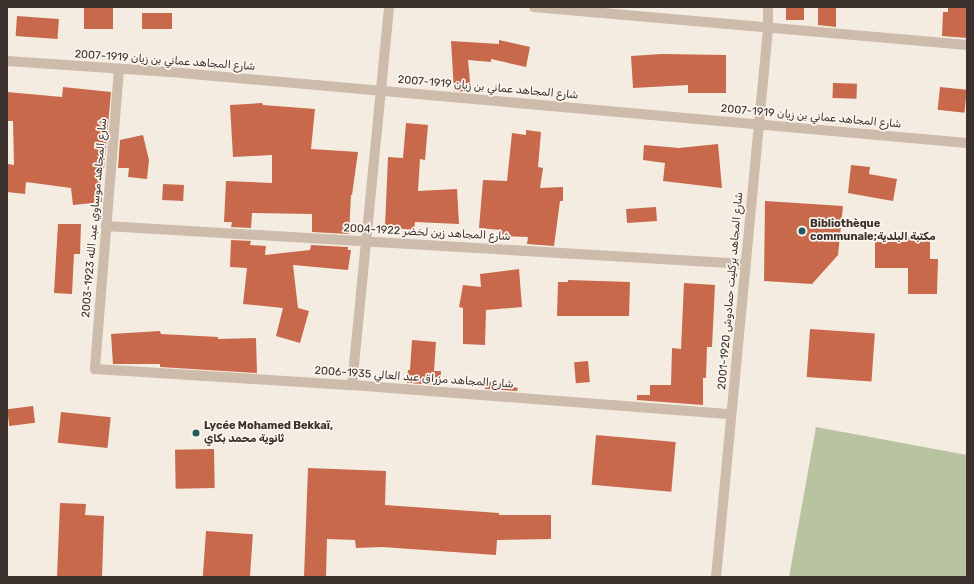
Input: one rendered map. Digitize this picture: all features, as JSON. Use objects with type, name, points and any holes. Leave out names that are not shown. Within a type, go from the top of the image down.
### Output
[{"type":"street","points":[[352,385],[389,7]]},
{"type":"street","points":[[534,7],[768,29],[967,45]]},
{"type":"street","name":"شارع المجاهد بركليت حمادوش 1920-2001","points":[[716,577],[768,29],[768,7]]},
{"type":"street","name":"شارع المجاهد عماني بن زيان 1919-2007","points":[[7,61],[381,91],[967,143]]},
{"type":"street","name":"شارع المجاهد موساوي عبد الله 1923-2003","points":[[95,369],[119,69]]},
{"type":"street","name":"شارع المجاهد زين لخضر 1922-2004","points":[[106,226],[746,264]]},
{"type":"street","name":"شارع المجاهد مزراق عبد العالي 1935-2006","points":[[95,369],[352,385],[731,414]]},
{"type":"green space","points":[[816,427],[967,455],[967,577],[789,577]]},
{"type":"building","points":[[786,7],[804,7],[804,20],[786,20]]},
{"type":"building","points":[[836,7],[836,27],[818,25],[818,8]]},
{"type":"building","points":[[948,7],[967,7],[967,38],[942,36],[943,12],[948,12]]},
{"type":"building","points":[[84,8],[113,8],[113,29],[84,29]]},
{"type":"building","points":[[142,13],[172,13],[172,29],[142,29]]},
{"type":"building","points":[[17,16],[59,19],[58,39],[16,36]]},
{"type":"building","points":[[499,40],[530,47],[526,67],[491,59],[491,62],[468,60],[471,92],[454,91],[451,41],[499,44]]},
{"type":"building","points":[[662,54],[726,55],[726,93],[688,93],[688,85],[633,88],[631,56]]},
{"type":"building","points":[[833,83],[857,84],[856,99],[832,98]]},
{"type":"building","points":[[63,87],[111,92],[104,169],[99,169],[102,202],[73,205],[71,188],[26,182],[25,194],[7,192],[8,164],[14,165],[13,121],[7,121],[7,92],[62,97]]},
{"type":"building","points":[[940,87],[967,90],[964,113],[938,110]]},
{"type":"building","points":[[262,103],[263,105],[315,109],[311,149],[358,152],[351,195],[349,234],[312,232],[312,214],[252,213],[251,228],[231,227],[232,222],[224,222],[226,181],[272,183],[272,155],[233,157],[230,105]]},
{"type":"building","points":[[406,123],[428,125],[425,160],[420,159],[418,191],[457,189],[459,224],[415,222],[414,230],[385,227],[388,157],[403,158]]},
{"type":"building","points":[[526,130],[541,132],[538,167],[543,168],[540,188],[563,187],[563,201],[560,201],[554,246],[527,244],[528,237],[501,236],[501,230],[479,228],[483,180],[507,181],[512,133],[526,135]]},
{"type":"building","points":[[143,135],[149,160],[147,179],[128,177],[129,168],[118,168],[120,140]]},
{"type":"building","points":[[718,144],[722,188],[663,181],[665,163],[643,160],[644,145],[679,148]]},
{"type":"building","points":[[851,165],[870,167],[869,174],[897,179],[893,201],[848,193]]},
{"type":"building","points":[[163,184],[184,185],[183,201],[162,200]]},
{"type":"building","name":"Bibliothèque communale;مكتبة البلدية","points":[[765,201],[843,206],[838,255],[812,284],[764,281]]},
{"type":"building","points":[[656,207],[657,221],[627,223],[626,209]]},
{"type":"building","points":[[58,224],[81,224],[80,254],[74,254],[72,294],[54,293]]},
{"type":"building","points":[[905,237],[930,237],[930,259],[938,259],[937,294],[908,294],[908,268],[875,268],[875,242],[905,242]]},
{"type":"building","points":[[231,240],[251,241],[250,245],[266,246],[265,255],[310,250],[311,245],[348,247],[348,250],[351,250],[348,270],[293,265],[298,308],[309,311],[300,343],[276,336],[283,308],[243,304],[247,268],[230,267]]},
{"type":"building","points":[[519,269],[522,307],[486,310],[485,345],[463,344],[463,308],[459,307],[463,285],[481,287],[480,274]]},
{"type":"building","points":[[568,280],[630,282],[629,316],[557,316],[558,282],[568,282]]},
{"type":"building","points":[[684,283],[715,285],[712,347],[707,347],[706,378],[703,378],[703,405],[637,400],[637,395],[650,395],[650,385],[671,385],[672,348],[681,349]]},
{"type":"building","points":[[810,329],[875,334],[871,381],[807,377]]},
{"type":"building","points":[[160,331],[161,334],[218,337],[218,339],[256,338],[257,373],[160,367],[160,364],[113,364],[111,334]]},
{"type":"building","points":[[412,340],[436,342],[434,371],[441,371],[440,385],[407,383],[408,370],[410,370]]},
{"type":"building","points":[[588,361],[590,382],[576,383],[574,362]]},
{"type":"building","points":[[487,381],[518,388],[517,391],[485,389]]},
{"type":"building","points":[[33,406],[35,423],[9,426],[7,409]]},
{"type":"building","points":[[61,412],[111,417],[107,448],[58,443]]},
{"type":"building","points":[[596,435],[676,442],[671,492],[592,485]]},
{"type":"building","points":[[214,449],[215,488],[176,489],[175,450]]},
{"type":"building","points":[[308,468],[386,471],[385,505],[499,513],[499,515],[551,515],[551,539],[497,540],[496,555],[382,547],[356,548],[355,540],[327,539],[326,577],[304,577]]},
{"type":"building","points":[[60,503],[86,504],[85,515],[104,516],[102,577],[57,577]]},
{"type":"building","points":[[206,531],[253,534],[250,577],[203,577]]},
{"type":"place","name":"Bibliothèque communale;مكتبة البلدية","points":[[802,231]]},
{"type":"place","name":"Lycée Mohamed Bekkaï, ثانوية محمد بكاي","points":[[196,433]]}]
